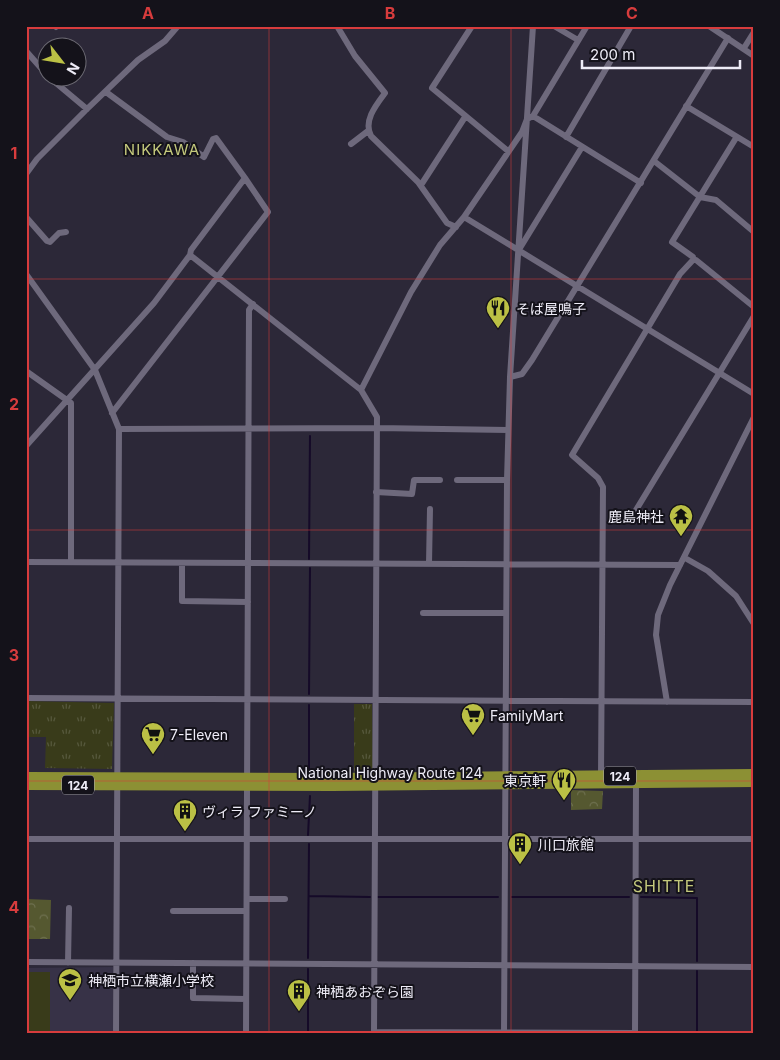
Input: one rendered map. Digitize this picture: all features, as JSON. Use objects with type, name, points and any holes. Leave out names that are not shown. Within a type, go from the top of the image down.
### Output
[{"type":"highway","name":"National Highway Route 124","points":[[26,785],[118,782],[374,782],[754,774]]},
{"type":"highway","name":"National Highway Route 124","points":[[26,777],[118,782]]},
{"type":"highway","name":"National Highway Route 124","points":[[505,780],[636,783],[754,782]]},
{"type":"street","points":[[26,174],[37,159],[87,109],[138,60],[166,41],[178,26]]},
{"type":"street","points":[[338,26],[355,56],[385,93],[370,115],[368,132],[352,144]]},
{"type":"street","points":[[472,26],[432,88],[508,152]]},
{"type":"street","points":[[504,1033],[508,430],[518,251],[530,117],[533,26]]},
{"type":"street","points":[[554,26],[578,40]]},
{"type":"street","points":[[361,390],[411,292],[440,245],[464,217],[508,152],[587,26]]},
{"type":"street","points":[[566,136],[630,26]]},
{"type":"street","points":[[709,26],[754,56]]},
{"type":"street","points":[[744,48],[754,32]]},
{"type":"street","points":[[510,377],[522,374],[532,360],[728,38]]},
{"type":"street","points":[[26,51],[38,64]]},
{"type":"street","points":[[63,88],[87,109]]},
{"type":"street","points":[[106,92],[167,137],[183,142],[204,157],[213,139],[216,138],[268,212],[112,413]]},
{"type":"street","points":[[686,106],[736,138],[754,147]]},
{"type":"street","points":[[421,185],[465,117]]},
{"type":"street","points":[[530,117],[566,136],[641,182]]},
{"type":"street","points":[[368,132],[421,185],[436,212],[446,223],[456,227]]},
{"type":"street","points":[[693,260],[693,256],[672,242],[736,138]]},
{"type":"street","points":[[518,251],[582,147]]},
{"type":"street","points":[[654,161],[700,197],[716,200],[754,232]]},
{"type":"street","points":[[26,446],[68,402],[154,303],[245,178]]},
{"type":"street","points":[[26,217],[47,241],[50,242],[59,233],[66,232]]},
{"type":"street","points":[[464,217],[754,394]]},
{"type":"street","points":[[190,254],[361,390],[377,417],[374,1033],[635,1034],[636,783]]},
{"type":"street","points":[[693,260],[696,260],[754,307]]},
{"type":"street","points":[[601,776],[603,486],[598,478],[572,455],[680,274],[693,260]]},
{"type":"street","points":[[26,274],[95,370],[119,429],[116,1034]]},
{"type":"street","points":[[246,1034],[249,310],[253,304]]},
{"type":"street","points":[[636,510],[754,316]]},
{"type":"street","points":[[26,371],[71,403],[71,562]]},
{"type":"street","points":[[667,702],[656,635],[658,615],[680,565],[754,417]]},
{"type":"street","points":[[119,429],[377,428],[508,430]]},
{"type":"street","points":[[376,492],[412,494],[414,480],[440,480]]},
{"type":"street","points":[[457,480],[507,480]]},
{"type":"street","points":[[429,564],[430,509]]},
{"type":"street","points":[[685,558],[708,571],[736,596],[754,624]]},
{"type":"street","points":[[26,562],[680,565]]},
{"type":"street","points":[[182,563],[182,601],[248,602]]},
{"type":"street","points":[[423,613],[506,613]]},
{"type":"street","points":[[26,698],[754,702]]},
{"type":"street","points":[[26,839],[754,839]]},
{"type":"street","points":[[246,899],[285,899]]},
{"type":"street","points":[[68,963],[69,908]]},
{"type":"street","points":[[173,912],[246,912]]},
{"type":"street","points":[[26,962],[754,967]]},
{"type":"street","points":[[193,963],[193,998],[246,999]]},
{"type":"shaded area","name":"神栖市立横瀬小学校","points":[[113,967],[113,1034],[26,1034],[26,968]]},
{"type":"green space","points":[[26,701],[114,703],[112,769],[45,768],[46,737],[26,737]]},
{"type":"green space","points":[[354,704],[372,704],[373,772],[354,772]]},
{"type":"green space","points":[[571,790],[603,791],[602,809],[571,810]]},
{"type":"green space","points":[[26,899],[51,900],[50,939],[26,939]]},
{"type":"green space","points":[[26,972],[50,972],[50,1034],[26,1034]]},
{"type":"waterway","points":[[309,559],[310,436]]},
{"type":"waterway","points":[[309,694],[310,568]]},
{"type":"waterway","points":[[309,705],[309,771]]},
{"type":"waterway","points":[[308,835],[310,796]]},
{"type":"waterway","points":[[308,958],[309,844]]},
{"type":"waterway","points":[[309,896],[370,897]]},
{"type":"waterway","points":[[378,897],[498,897]]},
{"type":"waterway","points":[[512,897],[629,897]]},
{"type":"waterway","points":[[641,897],[697,898],[697,961]]},
{"type":"waterway","points":[[308,969],[308,1034]]},
{"type":"waterway","points":[[697,975],[697,971],[697,1034]]},
{"type":"place","name":"そば屋鳴子","points":[[498,329]]},
{"type":"place","name":"鹿島神社","points":[[681,537]]},
{"type":"place","name":"FamilyMart","points":[[473,736]]},
{"type":"place","name":"7-Eleven","points":[[153,755]]},
{"type":"place","name":"東京軒","points":[[564,801]]},
{"type":"place","name":"ヴィラ ファミーノ","points":[[185,832]]},
{"type":"place","name":"川口旅館","points":[[520,865]]},
{"type":"place","name":"神栖市立横瀬小学校","points":[[70,1001]]},
{"type":"place","name":"神栖あおぞら園","points":[[299,1012]]},
{"type":"district","name":"NIKKAWA","points":[[162,149]]},
{"type":"district","name":"SHITTE","points":[[664,886]]}]
